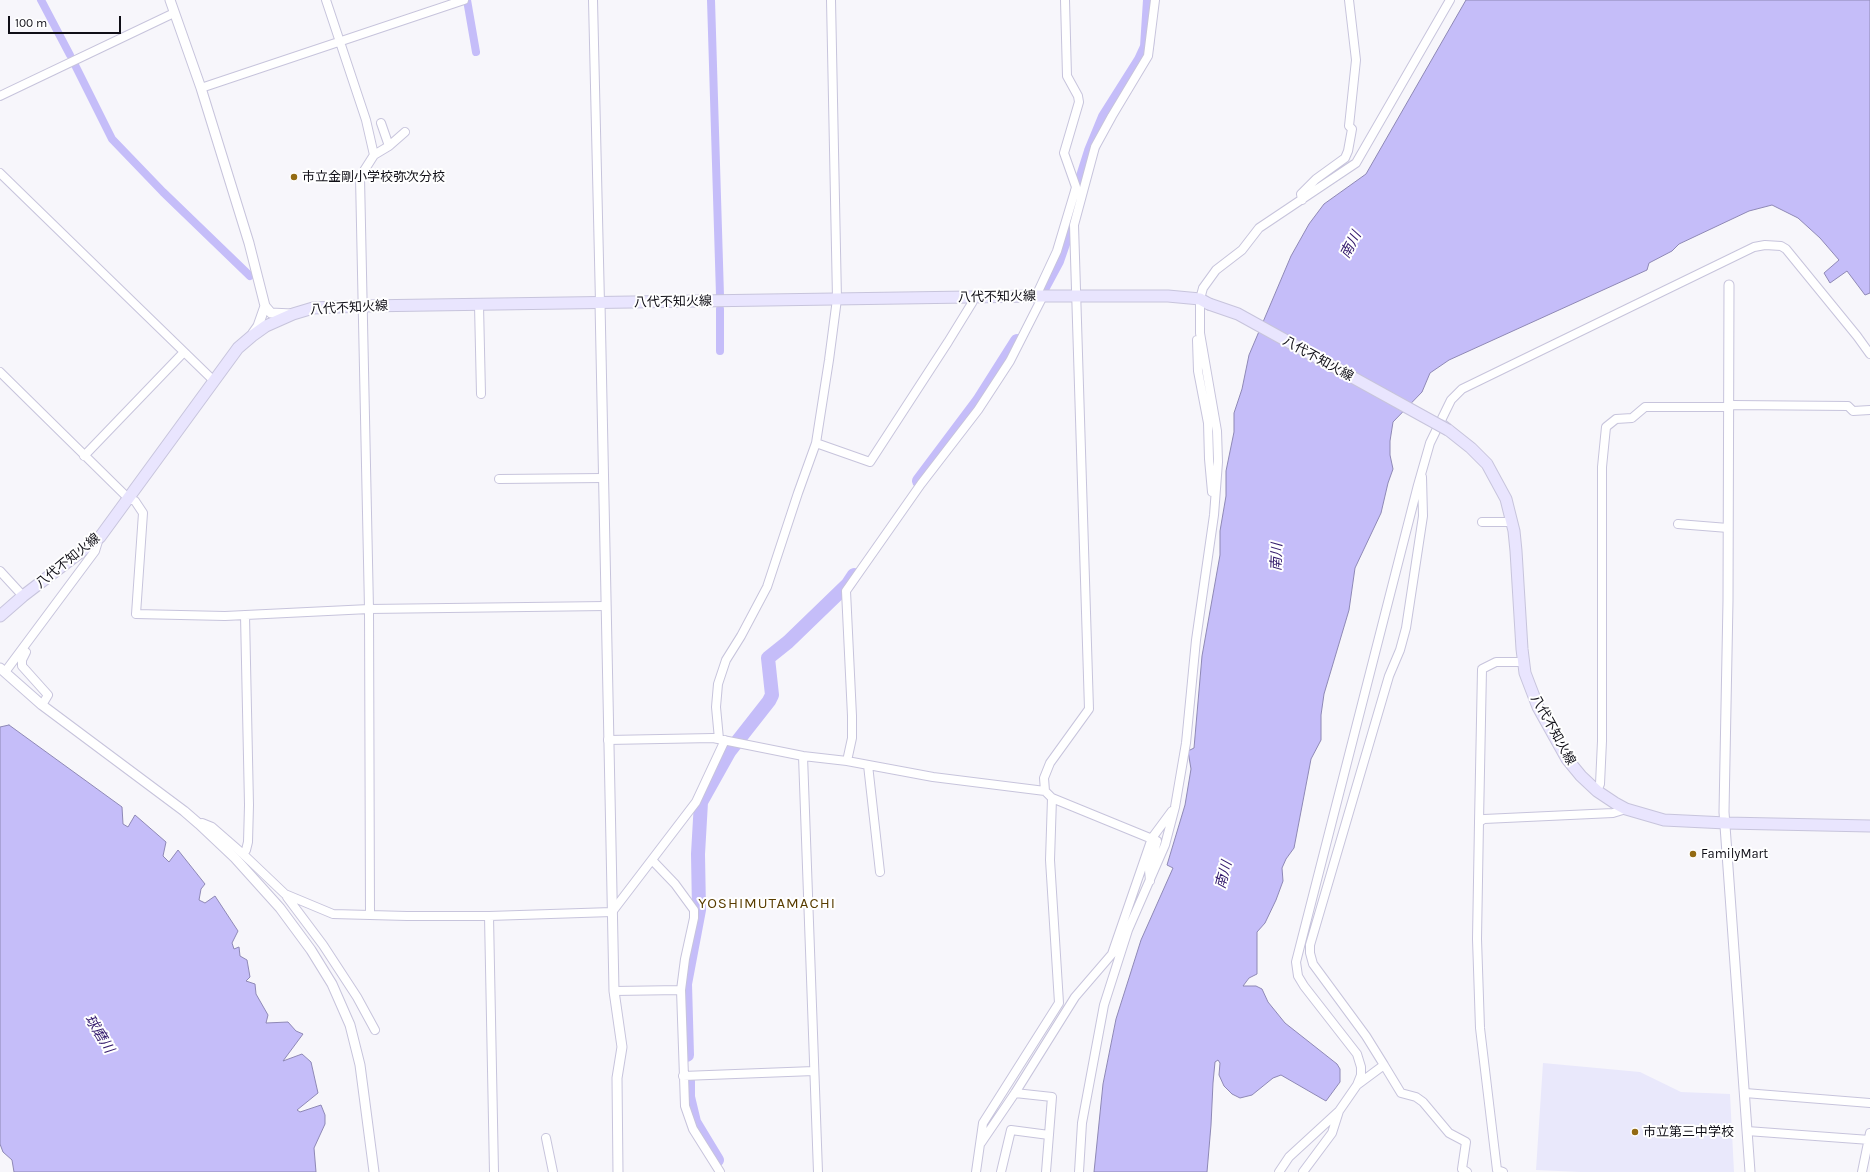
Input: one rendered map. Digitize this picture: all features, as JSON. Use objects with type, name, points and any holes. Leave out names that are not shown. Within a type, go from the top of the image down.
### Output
[{"type":"main road","name":"八代不知火線","points":[[0,616],[23,596],[100,537],[238,348],[266,326],[293,314],[313,308],[1039,296],[1168,296],[1205,302],[1238,314],[1444,426],[1471,448],[1487,464],[1503,492],[1512,522],[1516,551],[1523,662],[1532,695],[1559,746],[1574,768],[1597,791],[1626,809],[1664,820],[1870,826]]},
{"type":"street","points":[[170,0],[202,88],[250,243],[265,306],[271,313],[293,314]]},
{"type":"street","points":[[326,0],[366,120],[374,155]]},
{"type":"street","points":[[202,88],[464,0]]},
{"type":"street","points":[[593,0],[614,991],[622,1047],[617,1078],[618,1172]]},
{"type":"street","points":[[612,912],[696,802],[725,740],[716,707],[720,678],[726,660],[741,636],[766,587],[816,443],[837,299],[831,0]]},
{"type":"street","points":[[846,761],[852,738],[852,716],[846,591],[921,484],[982,404],[1010,361],[1057,251],[1075,191],[1076,187],[1064,153],[1079,102],[1078,96],[1066,76],[1065,0]]},
{"type":"street","points":[[1045,791],[1044,778],[1050,763],[1089,709],[1074,225],[1095,147],[1148,56],[1155,0]]},
{"type":"street","points":[[1302,200],[1301,194],[1316,179],[1345,158],[1349,146],[1352,129],[1349,126],[1356,60],[1350,0]]},
{"type":"street","points":[[1079,1172],[1082,1123],[1104,1005],[1126,936],[1164,845],[1175,807],[1186,743],[1196,640],[1215,500],[1218,462],[1217,431],[1200,333],[1205,302],[1203,288],[1216,270],[1242,250],[1260,228],[1356,163],[1449,1]]},
{"type":"street","points":[[0,96],[174,13]]},
{"type":"street","points":[[381,123],[389,146]]},
{"type":"street","points":[[370,915],[369,609],[360,177],[374,155],[389,146],[405,132]]},
{"type":"street","points":[[0,174],[214,381]]},
{"type":"street","points":[[1280,1172],[1289,1157],[1339,1111],[1357,1085],[1361,1076],[1361,1067],[1357,1054],[1304,986],[1298,976],[1296,962],[1422,472],[1430,443],[1444,426],[1451,400],[1462,389],[1754,247],[1765,244],[1781,246],[1786,249],[1870,354]]},
{"type":"street","points":[[1729,285],[1728,528],[1724,812],[1726,823],[1750,1172]]},
{"type":"street","points":[[816,443],[870,462],[948,342],[972,303],[973,297]]},
{"type":"street","points":[[479,305],[481,394]]},
{"type":"street","points":[[252,336],[258,326],[265,306]]},
{"type":"street","points":[[84,456],[184,352]]},
{"type":"street","points":[[0,372],[129,499],[135,501],[143,513],[136,614],[142,616],[245,615],[369,609],[606,606]]},
{"type":"street","points":[[1597,791],[1600,784],[1602,742],[1602,482],[1606,427],[1616,419],[1632,418],[1645,407],[1729,408],[1734,405],[1848,406],[1853,412],[1870,410]]},
{"type":"street","points":[[1422,472],[1423,516],[1406,628],[1400,650],[1389,676],[1310,945],[1310,953],[1314,964],[1366,1036],[1401,1093],[1416,1096],[1423,1102],[1449,1133],[1466,1142],[1462,1169],[1467,1172]]},
{"type":"street","points":[[499,479],[603,478]]},
{"type":"street","points":[[1482,522],[1512,522]]},
{"type":"street","points":[[1678,524],[1728,528]]},
{"type":"street","points":[[100,537],[95,551],[46,616],[2,670],[42,705],[184,811],[235,858],[280,908],[311,950],[332,984],[350,1025],[360,1065],[374,1172]]},
{"type":"street","points":[[0,571],[23,596]]},
{"type":"street","points":[[243,854],[246,850],[248,842],[249,805],[245,615]]},
{"type":"street","points":[[42,705],[48,695],[21,664],[28,648],[48,620],[46,616]]},
{"type":"street","points":[[1499,1172],[1486,1091],[1479,1001],[1477,939],[1482,669],[1496,662],[1523,662]]},
{"type":"street","points":[[608,740],[725,740],[803,756],[846,761],[933,777],[1045,791],[1052,798],[1157,841],[1148,870],[1150,881]]},
{"type":"street","points":[[803,756],[818,1172]]},
{"type":"street","points":[[868,765],[880,872]]},
{"type":"street","points":[[976,1172],[983,1123],[1059,1003],[1050,860],[1052,798]]},
{"type":"street","points":[[979,1145],[1015,1094],[1075,997],[1112,954],[1152,838],[1175,807]]},
{"type":"street","points":[[1479,822],[1484,819],[1612,813],[1626,809]]},
{"type":"street","points":[[198,824],[202,823],[212,827],[285,894],[323,945],[357,997],[375,1030]]},
{"type":"street","points":[[652,860],[675,884],[694,910],[694,918],[685,959],[681,990],[685,1106],[689,1120],[720,1172]]},
{"type":"street","points":[[285,894],[333,914],[489,916],[612,912]]},
{"type":"street","points":[[489,916],[494,1172]]},
{"type":"street","points":[[614,991],[681,990]]},
{"type":"street","points":[[1357,1085],[1384,1065]]},
{"type":"street","points":[[683,1076],[814,1071]]},
{"type":"street","points":[[1745,1093],[1870,1104]]},
{"type":"street","points":[[1015,1094],[1052,1097],[1046,1172]]},
{"type":"street","points":[[1303,1172],[1332,1133],[1339,1111]]},
{"type":"street","points":[[1001,1172],[1011,1130],[1049,1135]]},
{"type":"street","points":[[1747,1131],[1870,1138],[1862,1172]]},
{"type":"street","points":[[546,1138],[553,1172]]},
{"type":"shaded area","name":"市立第三中学校","points":[[1543,1063],[1640,1072],[1681,1092],[1730,1094],[1734,1172],[1581,1172],[1536,1170]]},
{"type":"water","name":"南川","points":[[1466,0],[1870,0],[1870,293],[1865,295],[1847,271],[1830,283],[1824,273],[1839,260],[1820,238],[1798,218],[1772,205],[1749,211],[1679,244],[1672,251],[1649,263],[1647,270],[1449,360],[1430,373],[1422,392],[1393,422],[1390,441],[1390,455],[1393,469],[1381,513],[1355,568],[1349,610],[1324,694],[1321,715],[1321,740],[1311,759],[1294,848],[1286,859],[1282,868],[1283,881],[1276,900],[1265,923],[1257,932],[1257,974],[1249,978],[1243,986],[1256,986],[1262,989],[1268,1002],[1285,1023],[1337,1064],[1340,1069],[1340,1082],[1326,1101],[1281,1075],[1273,1078],[1252,1095],[1240,1098],[1232,1094],[1224,1086],[1219,1075],[1220,1063],[1218,1060],[1215,1062],[1207,1172],[1094,1172],[1103,1084],[1116,1019],[1141,940],[1173,868],[1167,865],[1185,805],[1191,769],[1188,751],[1194,748],[1202,656],[1220,555],[1220,531],[1226,496],[1226,471],[1234,432],[1234,413],[1242,389],[1249,355],[1291,256],[1309,224],[1324,204],[1366,174]]},
{"type":"water","name":"球磨川","points":[[9,725],[122,807],[123,824],[128,827],[135,815],[166,842],[163,856],[169,862],[178,850],[205,884],[201,889],[199,900],[205,903],[215,896],[238,931],[232,943],[234,949],[239,947],[240,956],[247,960],[250,977],[246,981],[255,984],[256,994],[268,1015],[266,1023],[288,1022],[296,1031],[303,1034],[283,1061],[302,1054],[311,1062],[318,1093],[297,1110],[300,1112],[321,1105],[325,1115],[325,1124],[314,1148],[316,1172],[14,1172],[12,1160],[3,1152],[0,1144],[0,727]]},
{"type":"waterway","points":[[41,0],[70,55]]},
{"type":"waterway","points":[[467,0],[476,52]]},
{"type":"waterway","points":[[711,0],[720,295]]},
{"type":"waterway","points":[[1042,289],[1057,261],[1073,215],[1078,192],[1091,151],[1105,117],[1141,60],[1147,47],[1150,0]]},
{"type":"waterway","points":[[75,65],[112,139],[163,192],[250,276]]},
{"type":"waterway","points":[[720,309],[720,351]]},
{"type":"waterway","points":[[919,481],[979,401],[1017,341]]},
{"type":"waterway","points":[[687,1055],[685,984],[699,910],[698,854],[701,802],[729,752],[769,701],[772,695],[768,658],[788,642],[848,584],[854,575]]},
{"type":"waterway","points":[[688,1081],[688,1097],[694,1122],[717,1160]]},
{"type":"place","name":"市立金剛小学校弥次分校","points":[[294,177]]},
{"type":"place","name":"FamilyMart","points":[[1693,854]]},
{"type":"place","name":"市立第三中学校","points":[[1635,1132]]},
{"type":"district","name":"YOSHIMUTAMACHI","points":[[767,904]]}]
